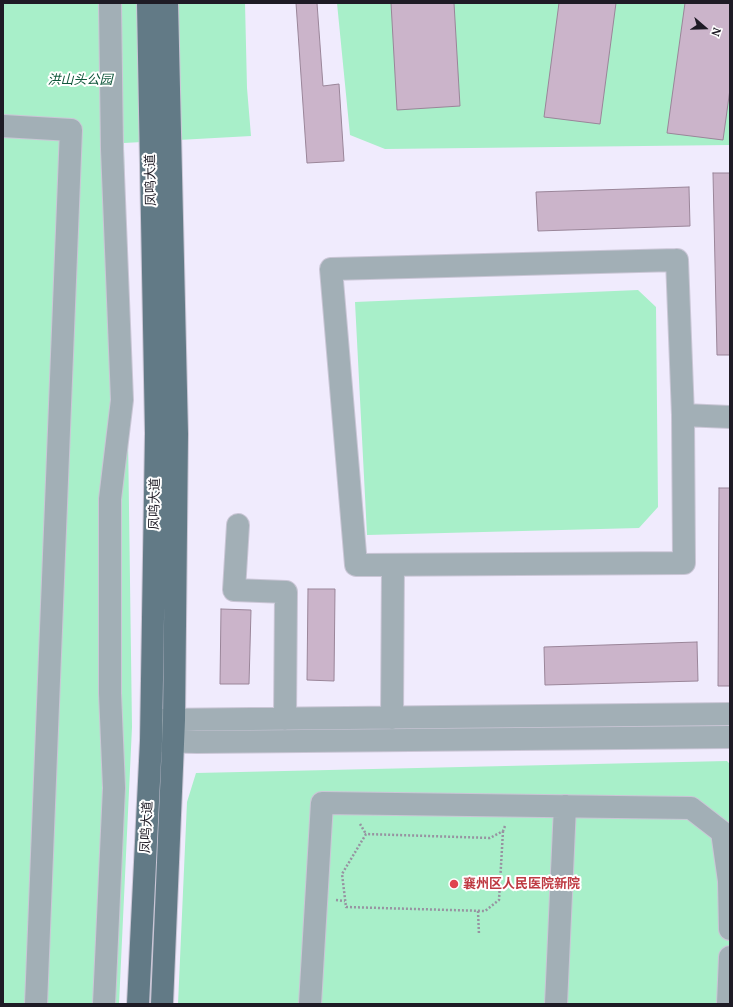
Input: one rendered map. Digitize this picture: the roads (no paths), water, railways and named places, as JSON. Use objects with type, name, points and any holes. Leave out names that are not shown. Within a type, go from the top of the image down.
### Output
[{"type":"main road","name":"凤鸣大道","points":[[138,1004],[151,731],[160,146],[158,13]]},
{"type":"main road","name":"凤鸣大道","points":[[160,146],[178,434],[174,720],[162,1004]]},
{"type":"street","points":[[104,1004],[114,788],[110,693],[110,499],[122,400],[112,149],[110,12]]},
{"type":"street","points":[[3,126],[71,130],[36,1004]]},
{"type":"street","points":[[677,260],[683,415],[684,563],[356,565],[331,269],[677,260]]},
{"type":"street","points":[[683,415],[730,417]]},
{"type":"street","points":[[238,525],[234,590],[286,592],[285,719]]},
{"type":"street","points":[[392,718],[393,565]]},
{"type":"street","points":[[151,731],[174,720],[730,714]]},
{"type":"street","points":[[151,731],[173,742],[730,737]]},
{"type":"street","points":[[310,1004],[322,803],[691,808],[722,832],[729,881],[730,929]]},
{"type":"street","points":[[556,1004],[565,806]]},
{"type":"street","points":[[728,1004],[730,957]]},
{"type":"place","name":"襄州区人民医院新院","points":[[454,884]]},
{"type":"park label","name":"洪山头公园","points":[[80,80]]}]
